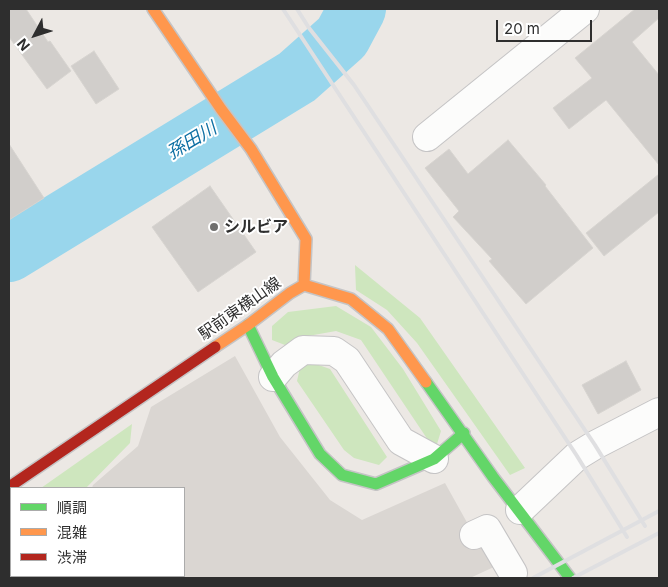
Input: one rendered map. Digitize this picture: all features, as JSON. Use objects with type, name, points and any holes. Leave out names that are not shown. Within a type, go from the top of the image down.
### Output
[{"type":"street","points":[[153,9],[251,149],[306,239],[304,285]]},
{"type":"street","points":[[427,137],[585,9]]},
{"type":"street","name":"駅前東横山線","points":[[9,487],[304,285],[351,299],[388,329],[494,477],[570,578]]},
{"type":"street","points":[[248,325],[273,376],[320,454],[342,475],[376,484],[434,459],[464,434]]},
{"type":"street","points":[[273,376],[284,364],[304,350],[334,351],[347,360],[401,441],[434,459]]},
{"type":"street","points":[[520,510],[577,456],[659,412]]},
{"type":"street","points":[[474,535],[487,529],[513,573]]},
{"type":"green space","points":[[355,265],[420,318],[525,468],[510,475],[417,343],[387,310],[356,290]]},
{"type":"green space","points":[[336,306],[371,327],[403,369],[441,431],[437,444],[430,443],[361,340],[336,331],[308,336],[285,345],[272,340],[272,326],[288,312]]},
{"type":"green space","points":[[310,362],[330,369],[387,457],[379,465],[354,458],[344,450],[297,381],[300,368]]},
{"type":"green space","points":[[132,424],[130,443],[87,487],[42,487]]},
{"type":"shaded area","points":[[235,356],[280,437],[330,500],[362,520],[445,483],[474,535],[496,566],[470,578],[122,578],[185,577],[185,487],[92,487],[138,446],[151,407]]},
{"type":"building","points":[[9,9],[26,9],[48,42],[50,41],[71,71],[47,89],[9,37]]},
{"type":"building","points":[[635,9],[659,9],[659,18],[632,42],[659,75],[659,165],[606,100],[569,129],[553,108],[592,78],[575,58]]},
{"type":"building","points":[[94,51],[119,89],[96,104],[71,66]]},
{"type":"building","points":[[508,140],[546,185],[593,248],[526,304],[489,261],[492,259],[453,217],[459,211],[425,168],[449,149],[468,174]]},
{"type":"building","points":[[9,144],[44,198],[9,220]]},
{"type":"building","points":[[659,174],[659,212],[604,256],[586,233]]},
{"type":"building","points":[[210,186],[256,252],[198,292],[152,227]]},
{"type":"building","points":[[626,361],[641,390],[598,414],[582,385]]},
{"type":"waterway","name":"孫田川","points":[[9,253],[297,77],[342,37],[357,9]]},
{"type":"railway","points":[[283,9],[577,456],[627,537]]},
{"type":"railway","points":[[297,9],[309,28],[354,85],[595,445],[645,526]]},
{"type":"railway","points":[[533,578],[659,511]]},
{"type":"railway","points":[[573,578],[659,533]]},
{"type":"traffic: fast","points":[[248,325],[273,377],[320,454],[342,475],[376,484],[434,459],[464,433]]},
{"type":"traffic: fast","points":[[426,382],[493,477],[570,578]]},
{"type":"traffic: slow","points":[[153,9],[221,109],[251,149],[306,239],[304,285]]},
{"type":"traffic: slow","points":[[215,347],[304,285],[351,299],[388,329],[426,382]]},
{"type":"traffic: jam","points":[[9,487],[215,347]]},
{"type":"place","name":"シルビア","points":[[214,227]]}]
